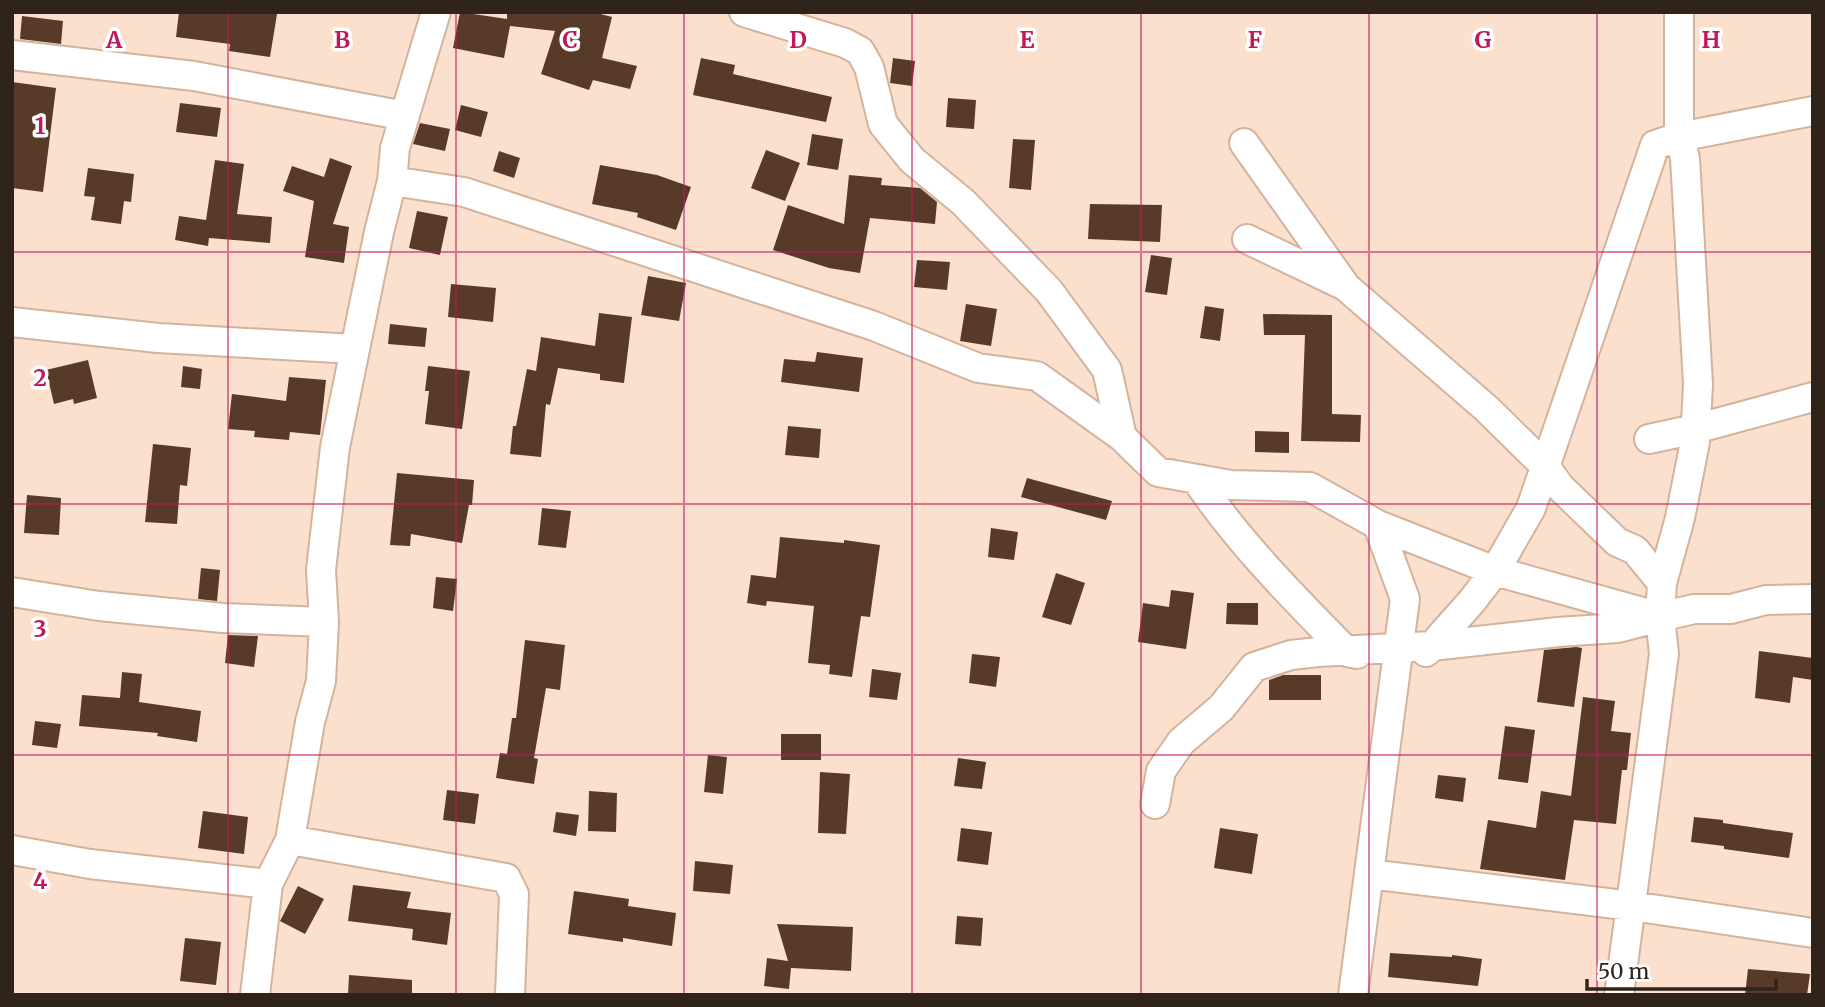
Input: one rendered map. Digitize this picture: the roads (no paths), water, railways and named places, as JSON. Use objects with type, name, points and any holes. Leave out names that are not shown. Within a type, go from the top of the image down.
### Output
[{"type":"street","points":[[255,995],[268,884],[290,840],[310,722],[321,681],[324,622],[321,570],[333,461],[379,232],[392,181],[395,148],[436,12]]},
{"type":"street","points":[[744,12],[845,43],[860,51],[869,67],[883,124],[912,160],[963,202],[1049,291],[1107,370],[1122,437]]},
{"type":"street","points":[[1619,995],[1664,654],[1660,617],[1662,583],[1680,518],[1695,429],[1698,384],[1685,158],[1679,137],[1679,12]]},
{"type":"street","points":[[12,55],[194,76],[405,116]]},
{"type":"street","points":[[1393,696],[1406,671],[1472,601],[1495,570],[1531,508],[1656,145],[1679,137],[1813,111]]},
{"type":"street","points":[[1244,144],[1345,286],[1488,409],[1545,466],[1560,487],[1617,542],[1635,550],[1662,583]]},
{"type":"street","points":[[392,181],[464,192],[874,326],[978,368],[1037,376],[1122,437],[1158,472],[1231,485],[1310,487],[1378,525],[1495,570],[1660,617]]},
{"type":"street","points":[[1247,239],[1345,286]]},
{"type":"street","points":[[12,322],[158,338],[355,349]]},
{"type":"street","points":[[1649,439],[1813,397]]},
{"type":"street","points":[[1196,479],[1219,514],[1282,586],[1347,652],[1375,660],[1393,696]]},
{"type":"street","points":[[1353,995],[1405,599],[1378,525]]},
{"type":"street","points":[[12,592],[99,606],[223,618],[324,622]]},
{"type":"street","points":[[1155,804],[1161,771],[1181,742],[1221,708],[1254,667],[1291,655],[1399,649],[1618,628],[1694,609],[1731,609],[1766,600],[1813,599]]},
{"type":"street","points":[[290,840],[506,878],[514,894],[510,995]]},
{"type":"street","points":[[12,849],[90,864],[268,884]]},
{"type":"street","points":[[1369,874],[1632,906],[1813,933]]}]
